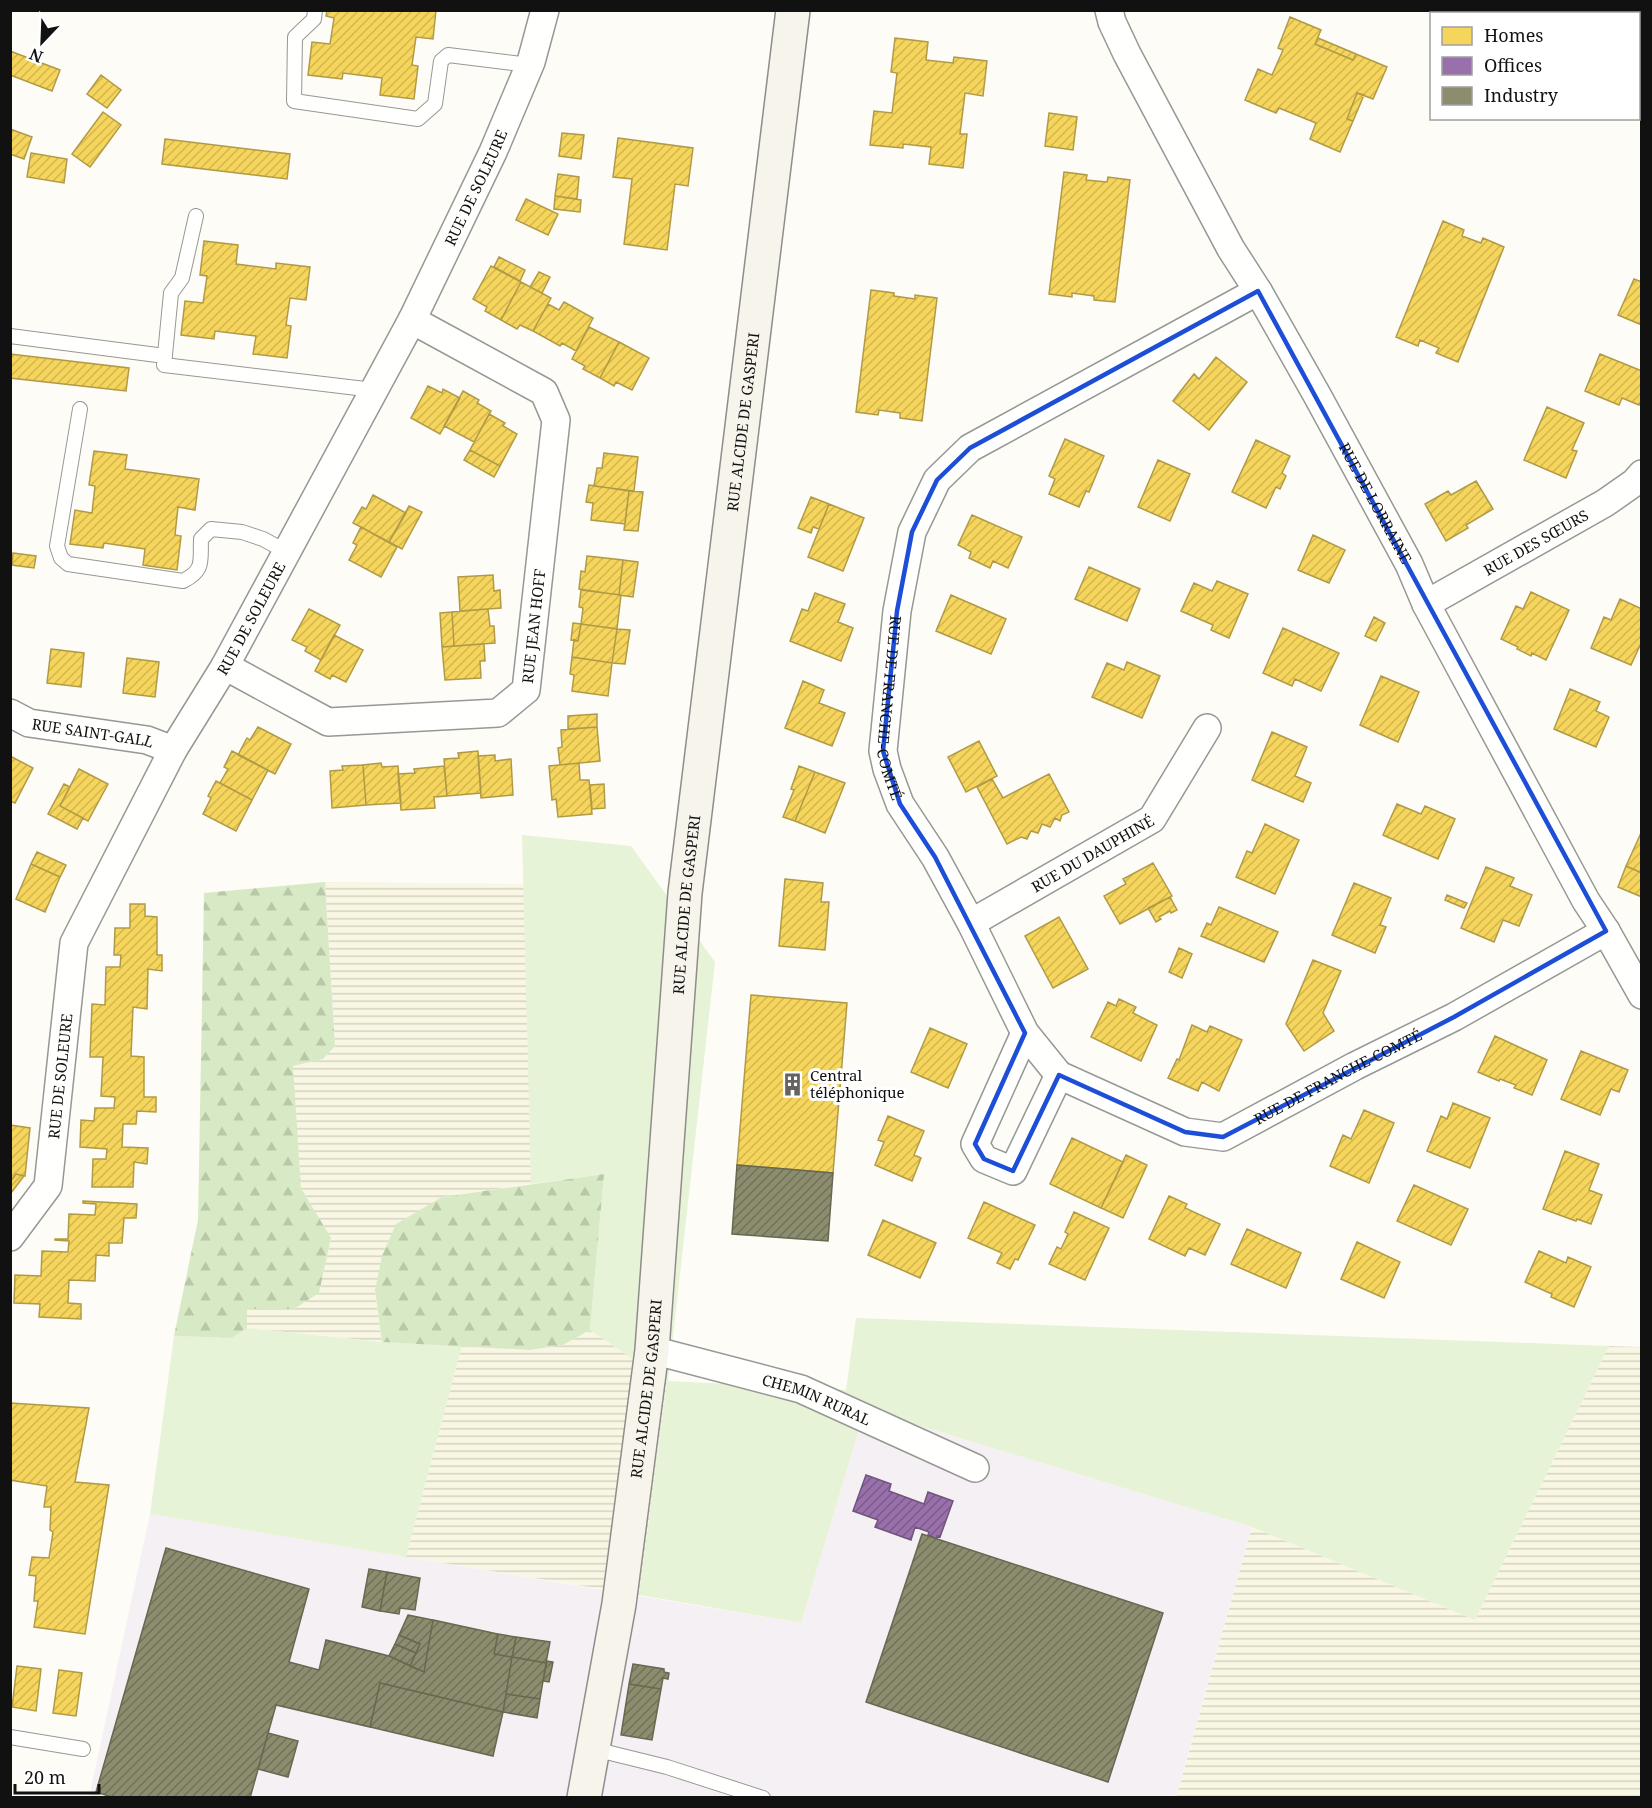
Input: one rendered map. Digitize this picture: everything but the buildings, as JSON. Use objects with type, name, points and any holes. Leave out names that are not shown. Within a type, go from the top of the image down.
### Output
[{"type":"main road","name":"RUE ALCIDE DE GASPERI","points":[[584,1797],[619,1604],[651,1350],[685,892],[793,10]]},
{"type":"street","name":"RUE DE SOLEURE","points":[[10,1237],[48,1186],[74,943],[173,750],[225,666],[412,320],[493,152],[529,65],[545,10]]},
{"type":"street","name":"RUE DE LORRAINE","points":[[1109,10],[1127,54],[1231,249],[1317,394],[1409,564],[1426,604],[1586,901],[1606,931],[1641,995]]},
{"type":"street","name":"RUE DE FRANCHE-COMTÉ","points":[[1258,291],[970,448],[938,480],[912,532],[897,611],[883,751],[887,769],[900,804],[935,857],[971,923],[1025,1034],[1059,1076],[1185,1132],[1223,1137],[1355,1066],[1454,1017],[1606,931]]},
{"type":"street","name":"RUE JEAN HOFF","points":[[225,666],[328,722],[498,713],[526,690],[556,420],[544,392],[412,320]]},
{"type":"street","name":"RUE DES SŒURS","points":[[1426,604],[1605,503],[1635,482],[1641,474]]},
{"type":"street","name":"RUE SAINT-GALL","points":[[10,713],[29,723],[147,740],[173,750]]},
{"type":"street","name":"RUE DU DAUPHINÉ","points":[[971,923],[1152,819],[1207,728]]},
{"type":"street","points":[[1025,1034],[975,1144],[984,1159],[1013,1171],[1059,1076]]},
{"type":"street","name":"CHEMIN RURAL","points":[[651,1350],[801,1389],[975,1468]]},
{"type":"lane","points":[[315,10],[314,19],[296,38],[294,101],[418,119],[435,104],[441,61],[447,55],[529,65]]},
{"type":"lane","points":[[195,216],[182,278],[171,293],[164,365],[374,390]]},
{"type":"lane","points":[[10,336],[165,356]]},
{"type":"lane","points":[[80,409],[57,546],[61,558],[69,564],[183,581],[195,575],[200,568],[201,539],[211,529],[242,532],[263,539],[287,552]]},
{"type":"lane","points":[[10,1737],[83,1749]]},
{"type":"lane","points":[[594,1749],[667,1767],[763,1797]]},
{"type":"highlighted area","points":[[1258,291],[1606,931],[1454,1017],[1223,1137],[1185,1132],[1059,1075],[1013,1171],[984,1159],[975,1144],[1025,1033],[935,857],[900,804],[883,751],[897,611],[912,532],[937,480],[970,448]]},
{"type":"shaded area","points":[[325,882],[525,884],[531,1184],[442,1197],[375,1290],[382,1342],[247,1328],[247,1309],[294,1309],[319,1293],[331,1238],[301,1188],[292,1066],[323,1059],[335,1046]]},
{"type":"shaded area","points":[[590,1330],[667,1382],[639,1595],[406,1557],[462,1346],[530,1350],[563,1345]]},
{"type":"shaded area","points":[[1609,1346],[1641,1347],[1641,1797],[1176,1798],[1252,1527],[1475,1620]]},
{"type":"shaded area","points":[[865,1409],[1252,1527],[1176,1797],[89,1798],[150,1514],[801,1623]]},
{"type":"green space","points":[[522,835],[631,846],[715,962],[668,1381],[846,1390],[856,1318],[1609,1346],[1475,1620],[1252,1527],[865,1409],[801,1623],[639,1595],[667,1382],[590,1330],[604,1174],[531,1184]]},
{"type":"green space","points":[[325,882],[335,1046],[323,1059],[293,1066],[301,1188],[331,1238],[319,1293],[294,1309],[247,1309],[247,1328],[232,1338],[174,1336],[198,1220],[204,893]]},
{"type":"green space","points":[[604,1174],[590,1330],[563,1345],[530,1350],[382,1342],[375,1290],[382,1256],[396,1224],[442,1197]]},
{"type":"green space","points":[[247,1328],[382,1342],[462,1346],[406,1557],[150,1514],[174,1336],[232,1338]]},
{"type":"place","name":"Central téléphonique","points":[[792,1084]]}]
